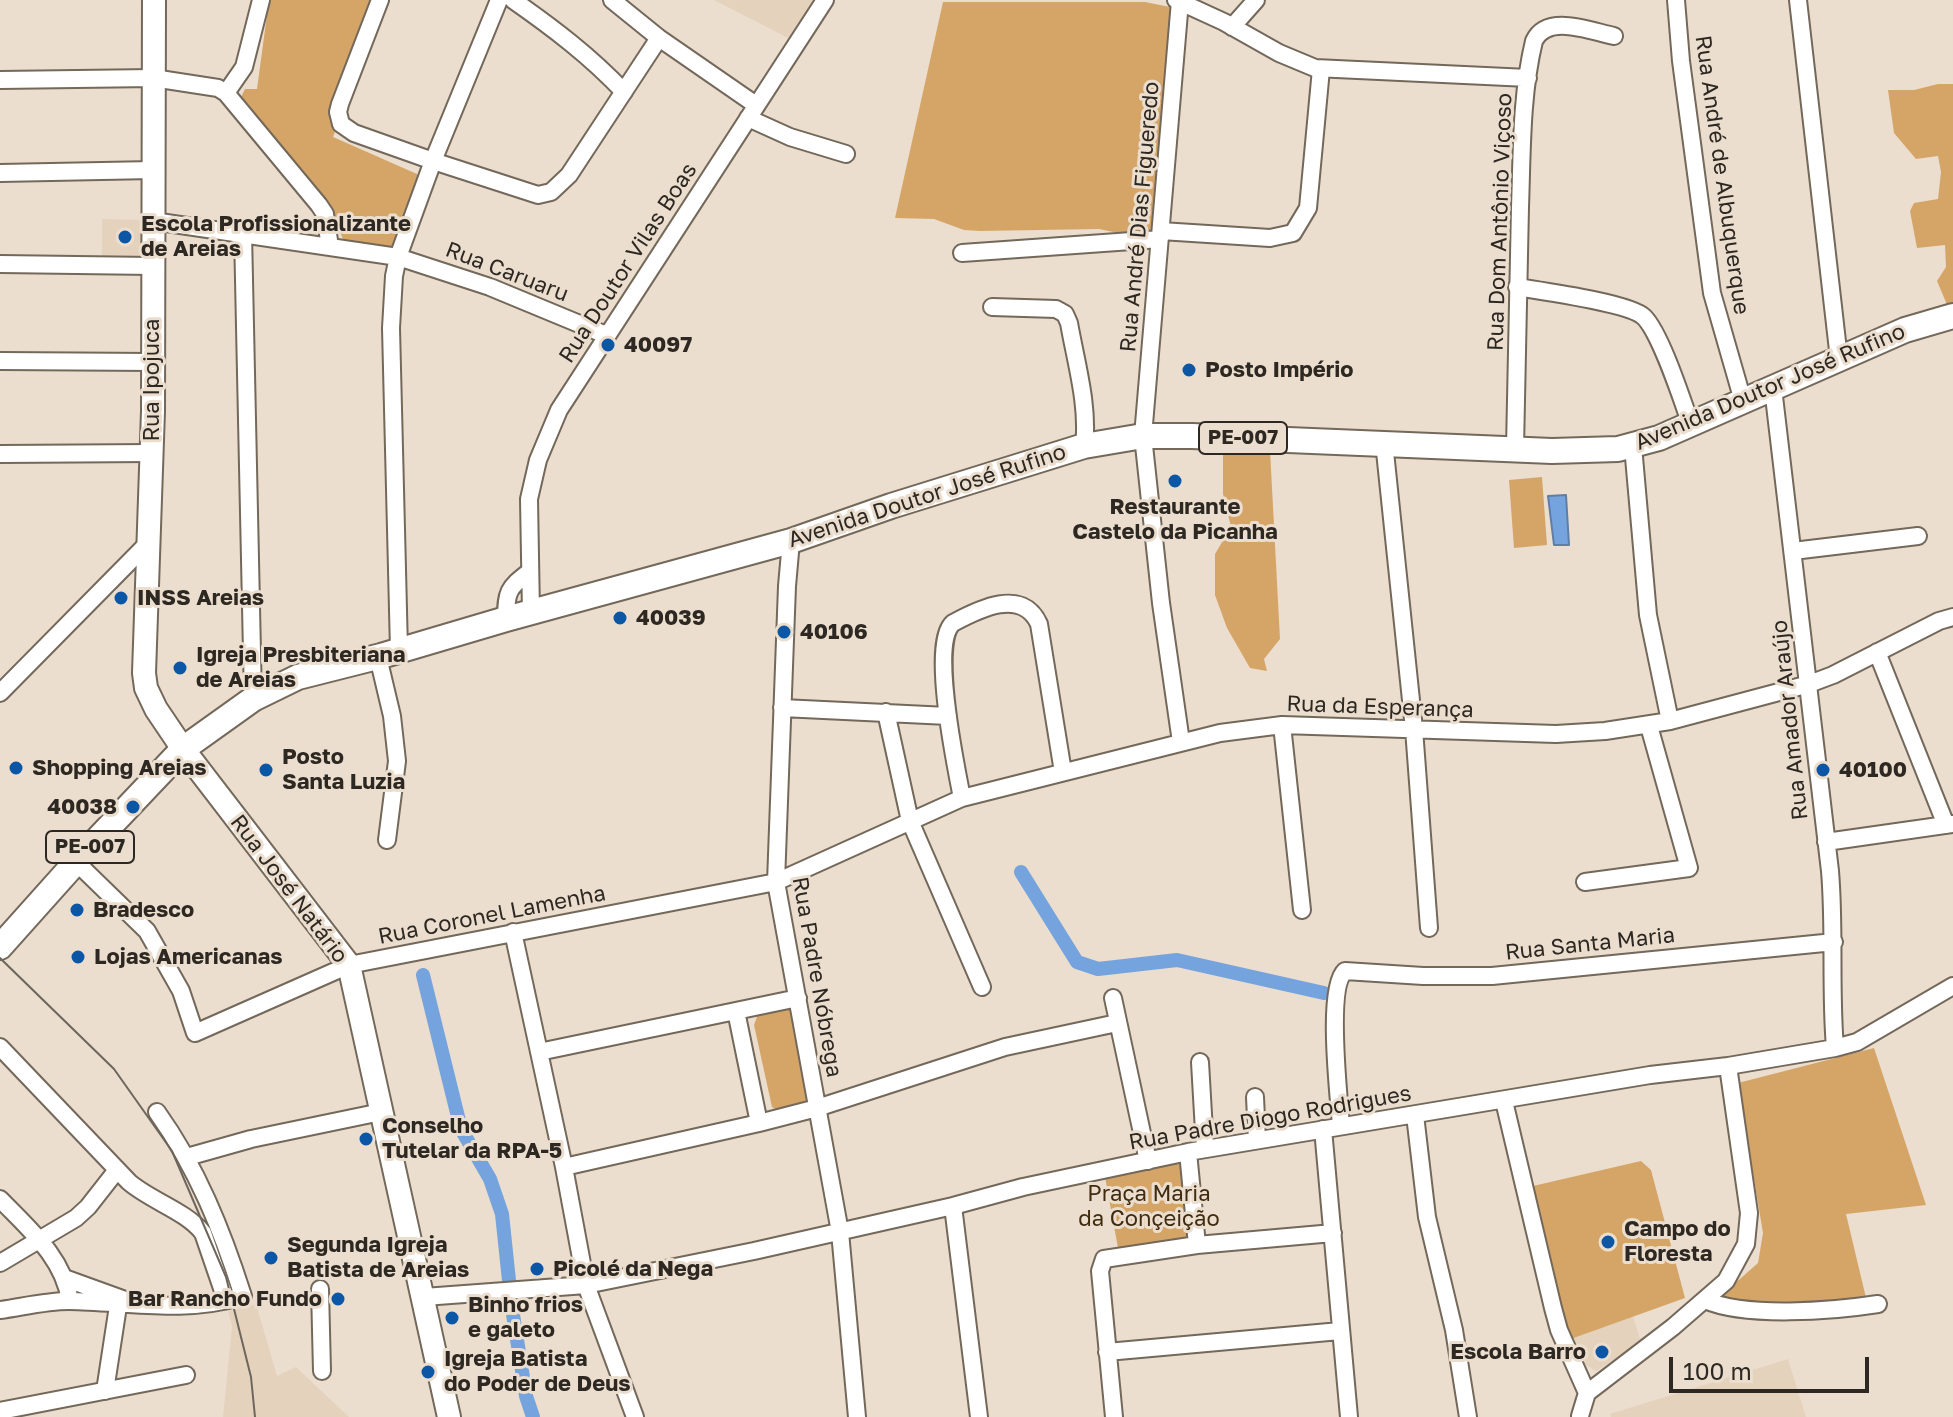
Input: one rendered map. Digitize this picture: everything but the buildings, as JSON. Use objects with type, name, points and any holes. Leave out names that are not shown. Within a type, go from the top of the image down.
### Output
[{"type":"main road","name":"Rua Ipojuca","points":[[154,0],[152,453],[144,673],[146,688],[156,709],[183,749]]},
{"type":"main road","name":"Avenida Doutor José Rufino","points":[[3,938],[183,749],[253,699],[298,677],[791,541],[891,506],[1084,446],[1143,436],[1578,451],[1633,446],[1691,425],[1926,322],[1953,316]]},
{"type":"main road","name":"Rua José Natário","points":[[183,749],[349,965],[449,1417]]},
{"type":"street","points":[[226,93],[244,67],[261,0]]},
{"type":"street","points":[[380,0],[340,104],[339,118],[347,129],[538,195],[551,192],[569,175],[659,38]]},
{"type":"street","points":[[387,840],[397,761],[388,654],[393,287],[398,257],[433,161],[499,0]]},
{"type":"street","points":[[513,0],[559,32],[624,92]]},
{"type":"street","points":[[612,0],[752,112],[790,137],[846,154]]},
{"type":"street","name":"Rua Doutor Vilas Boas","points":[[531,613],[529,499],[538,460],[559,410],[825,0]]},
{"type":"street","name":"Rua Dom Antônio Viçoso","points":[[1178,0],[1279,53],[1321,69],[1528,78],[1517,287],[1515,448]]},
{"type":"street","name":"Rua André Dias Figueredo","points":[[1178,0],[1143,436],[1161,603],[1181,742]]},
{"type":"street","points":[[1232,27],[1256,0]]},
{"type":"street","name":"Rua André de Albuquerque","points":[[1676,0],[1681,61],[1712,293],[1743,401]]},
{"type":"street","points":[[1798,0],[1839,359]]},
{"type":"street","points":[[1528,78],[1534,41],[1543,29],[1561,26],[1614,36]]},
{"type":"street","points":[[962,253],[1161,235],[1270,238],[1293,233],[1308,208],[1321,69]]},
{"type":"street","points":[[0,80],[153,78],[207,84],[226,93],[319,205],[325,214],[330,247]]},
{"type":"street","points":[[0,173],[153,170]]},
{"type":"street","name":"Rua Caruaru","points":[[153,221],[398,257],[490,287],[606,335]]},
{"type":"street","points":[[243,233],[253,699]]},
{"type":"street","points":[[0,264],[153,266]]},
{"type":"street","points":[[1517,287],[1641,314],[1666,361],[1691,425]]},
{"type":"street","points":[[992,307],[1056,309],[1065,314],[1082,392],[1086,430],[1084,446]]},
{"type":"street","points":[[0,361],[153,362]]},
{"type":"street","name":"Rua Amador Araújo","points":[[1773,388],[1834,916],[1831,984],[1835,1048]]},
{"type":"street","points":[[1384,442],[1414,729],[1429,928]]},
{"type":"street","points":[[1633,446],[1648,615],[1670,721]]},
{"type":"street","points":[[0,454],[152,453]]},
{"type":"street","points":[[1793,551],[1918,536]]},
{"type":"street","name":"Rua Padre Nóbrega","points":[[791,541],[776,882],[840,1232],[857,1417]]},
{"type":"street","points":[[0,693],[147,544]]},
{"type":"street","points":[[506,619],[506,597],[510,588],[529,572]]},
{"type":"street","points":[[962,798],[948,716],[943,646],[948,627],[995,605],[1020,604],[1028,608],[1039,624],[1063,772]]},
{"type":"street","name":"Rua da Esperança","points":[[808,868],[962,798],[1220,733],[1282,725],[1556,734],[1649,726],[1809,684],[1953,617]]},
{"type":"street","points":[[1826,842],[1949,825],[1877,652]]},
{"type":"street","points":[[782,708],[948,716]]},
{"type":"street","points":[[886,712],[910,821],[982,987]]},
{"type":"street","points":[[1282,725],[1302,910]]},
{"type":"street","points":[[1585,882],[1689,868],[1649,726]]},
{"type":"street","name":"Rua Coronel Lamenha","points":[[76,862],[147,931],[181,991],[195,1033],[349,965],[776,882],[808,868]]},
{"type":"street","points":[[513,932],[586,1285],[635,1417]]},
{"type":"street","name":"Rua Santa Maria","points":[[1341,1126],[1335,1011],[1343,972],[1492,976],[1834,942]]},
{"type":"street","name":"Rua Padre Diogo Rodrigues","points":[[424,1297],[586,1285],[840,1232],[1023,1187],[1188,1152],[1650,1075],[1835,1048],[1857,1042],[1953,986]]},
{"type":"street","points":[[539,1052],[798,998]]},
{"type":"street","points":[[1113,998],[1148,1161]]},
{"type":"street","points":[[736,1011],[759,1123]]},
{"type":"street","points":[[564,1167],[817,1108],[1005,1047],[1117,1023]]},
{"type":"street","points":[[0,1047],[138,1191],[197,1224],[206,1240],[226,1300]]},
{"type":"street","points":[[1200,1062],[1205,1149]]},
{"type":"street","points":[[1587,1393],[1726,1281],[1746,1244],[1749,1228],[1728,1066]]},
{"type":"street","points":[[1255,1097],[1257,1140]]},
{"type":"street","points":[[1504,1101],[1553,1308],[1587,1393],[1581,1416],[1565,1417]]},
{"type":"street","points":[[0,1310],[70,1301],[169,1307],[243,1296],[227,1246],[187,1157],[157,1112]]},
{"type":"street","points":[[187,1157],[251,1139],[381,1112]]},
{"type":"street","points":[[1415,1115],[1427,1217],[1454,1330],[1468,1417]]},
{"type":"street","points":[[1323,1129],[1349,1417]]},
{"type":"street","points":[[1188,1152],[1197,1245]]},
{"type":"street","points":[[0,1263],[76,1218],[117,1170]]},
{"type":"street","points":[[0,1199],[39,1240],[67,1279],[70,1301]]},
{"type":"street","points":[[953,1206],[979,1417]]},
{"type":"street","points":[[1114,1417],[1100,1271],[1102,1262],[1108,1257],[1197,1245],[1333,1233]]},
{"type":"street","points":[[67,1279],[142,1306]]},
{"type":"street","points":[[320,1289],[322,1371]]},
{"type":"street","points":[[1705,1300],[1726,1308],[1747,1309],[1852,1308],[1878,1304]]},
{"type":"street","points":[[105,1391],[118,1306]]},
{"type":"street","points":[[1107,1352],[1340,1331]]},
{"type":"street","points":[[0,1411],[186,1375]]},
{"type":"shaded area","points":[[714,0],[817,0],[792,40]]},
{"type":"shaded area","name":"Escola Profissionalizante de Areias","points":[[102,219],[148,220],[147,254],[141,258],[102,258]]},
{"type":"shaded area","points":[[256,1304],[277,1376],[296,1367],[349,1417],[223,1417],[232,1326],[228,1311]]},
{"type":"shaded area","name":"Escola Barro","points":[[1633,1316],[1641,1342],[1596,1371],[1582,1363],[1573,1338]]},
{"type":"shaded area","points":[[1788,1359],[1806,1417],[1611,1417],[1610,1414]]},
{"type":"green space","points":[[269,0],[384,0],[333,137],[417,174],[422,181],[393,250],[344,241],[327,204],[246,110],[241,97],[245,89],[257,89]]},
{"type":"green space","points":[[943,2],[1145,2],[1170,7],[1156,231],[1123,234],[1099,229],[980,231],[964,230],[934,219],[895,218]]},
{"type":"green space","points":[[1953,84],[1953,307],[1948,307],[1937,281],[1946,267],[1945,245],[1917,248],[1910,211],[1914,203],[1938,199],[1941,172],[1938,156],[1916,159],[1894,133],[1888,90],[1914,90]]},
{"type":"green space","points":[[1223,449],[1270,450],[1280,639],[1264,659],[1267,671],[1250,668],[1227,628],[1215,595],[1215,554],[1231,527],[1223,494]]},
{"type":"green space","points":[[1542,477],[1547,545],[1514,548],[1509,480]]},
{"type":"green space","points":[[795,1008],[816,1099],[780,1112],[772,1107],[754,1025],[758,1014]]},
{"type":"green space","points":[[1874,1048],[1926,1205],[1846,1214],[1867,1302],[1767,1308],[1716,1300],[1758,1263],[1763,1233],[1738,1083]]},
{"type":"green space","name":"Campo do Floresta","points":[[1641,1161],[1651,1170],[1685,1298],[1568,1340],[1533,1186]]},
{"type":"green space","name":"Praça Maria da Conçeição","points":[[1176,1163],[1182,1166],[1189,1240],[1118,1248],[1105,1177]]},
{"type":"water","points":[[1566,495],[1569,545],[1554,545],[1548,496]]},
{"type":"waterway","points":[[1021,872],[1077,962],[1098,969],[1177,960],[1324,993]]},
{"type":"waterway","points":[[423,975],[461,1129],[490,1179],[502,1214],[510,1290]]},
{"type":"waterway","points":[[511,1302],[526,1396],[533,1417]]},
{"type":"tram line","points":[[0,958],[114,1069],[172,1151],[226,1277],[251,1377],[255,1417]]},
{"type":"place","name":"Escola Profissionalizante de Areias","points":[[125,237]]},
{"type":"place","name":"40097","points":[[608,345]]},
{"type":"place","name":"Posto Império","points":[[1189,370]]},
{"type":"place","name":"Restaurante Castelo da Picanha","points":[[1175,481]]},
{"type":"place","name":"INSS Areias","points":[[121,598]]},
{"type":"place","name":"40039","points":[[620,618]]},
{"type":"place","name":"40106","points":[[784,632]]},
{"type":"place","name":"Igreja Presbiteriana de Areias","points":[[180,668]]},
{"type":"place","name":"Shopping Areias","points":[[16,768]]},
{"type":"place","name":"Posto Santa Luzia","points":[[266,770]]},
{"type":"place","name":"40100","points":[[1823,770]]},
{"type":"place","name":"40038","points":[[133,807]]},
{"type":"place","name":"Bradesco","points":[[77,910]]},
{"type":"place","name":"Lojas Americanas","points":[[78,957]]},
{"type":"place","name":"Conselho Tutelar da RPA-5","points":[[366,1139]]},
{"type":"place","name":"Campo do Floresta","points":[[1608,1242]]},
{"type":"place","name":"Segunda Igreja Batista de Areias","points":[[271,1258]]},
{"type":"place","name":"Picolé da Nega","points":[[537,1269]]},
{"type":"place","name":"Bar Rancho Fundo","points":[[338,1299]]},
{"type":"place","name":"Binho frios e galeto","points":[[452,1318]]},
{"type":"place","name":"Escola Barro","points":[[1602,1352]]},
{"type":"place","name":"Igreja Batista do Poder de Deus","points":[[428,1372]]}]
